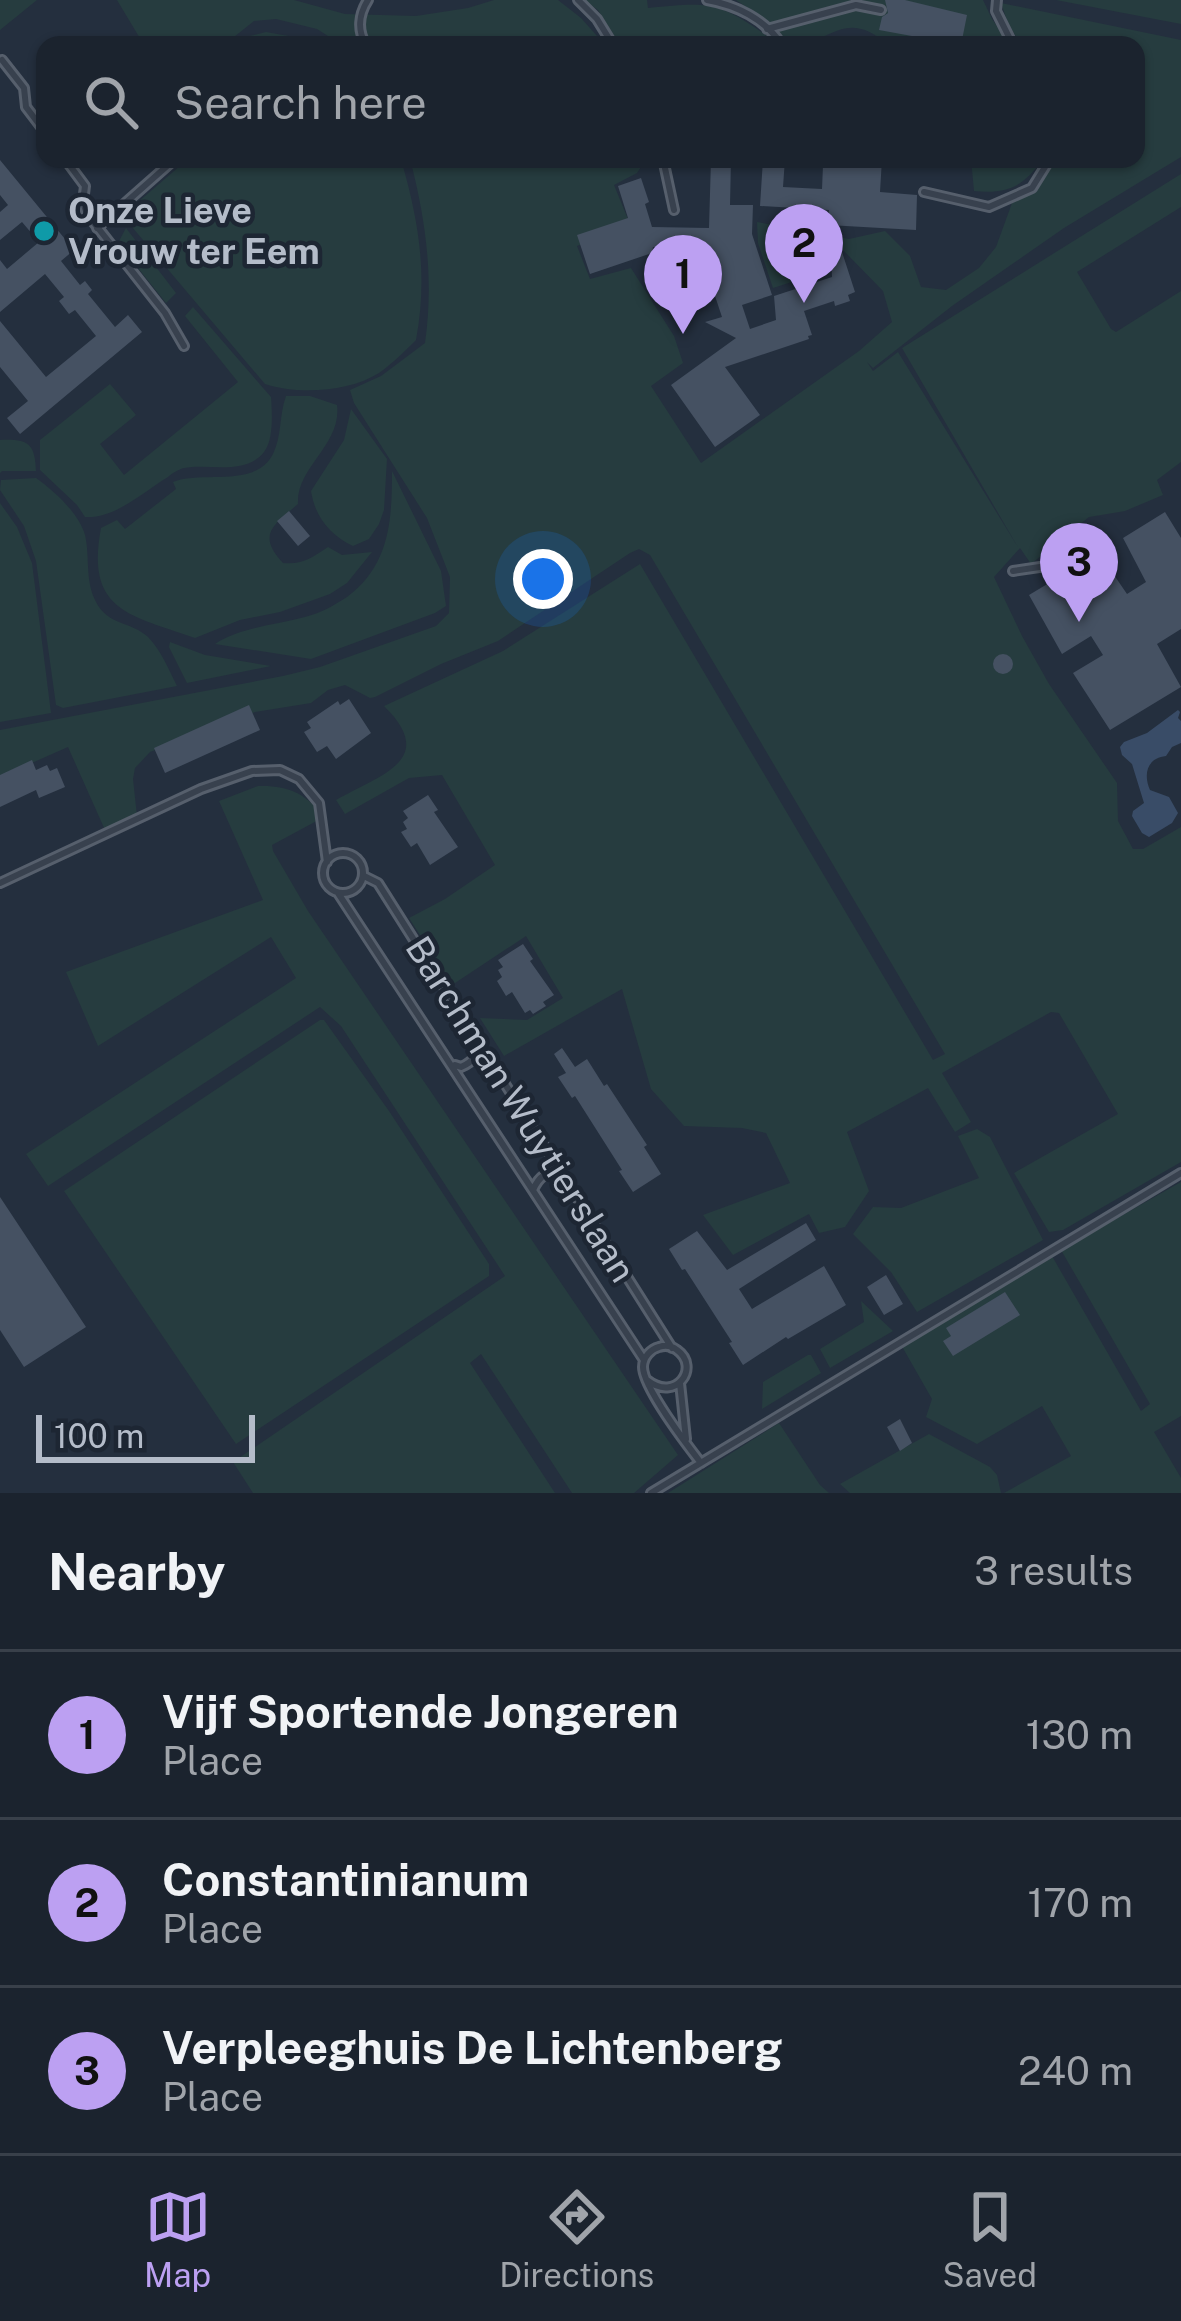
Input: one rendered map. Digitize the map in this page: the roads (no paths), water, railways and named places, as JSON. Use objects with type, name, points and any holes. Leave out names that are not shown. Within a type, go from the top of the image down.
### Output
[{"type":"lane","points":[[363,36],[359,24],[368,0]]},
{"type":"lane","points":[[578,0],[607,36]]},
{"type":"lane","points":[[707,0],[740,8],[774,36]]},
{"type":"lane","points":[[997,0],[996,11],[1008,36]]},
{"type":"lane","points":[[766,28],[856,5],[881,10]]},
{"type":"lane","points":[[1,59],[24,88],[26,107],[36,120]]},
{"type":"lane","points":[[72,168],[85,186],[87,214],[165,313],[184,346]]},
{"type":"lane","points":[[97,228],[165,168]]},
{"type":"lane","points":[[665,168],[674,210]]},
{"type":"lane","points":[[924,192],[989,207],[1032,188],[1044,168]]},
{"type":"lane","points":[[1012,571],[1060,564]]},
{"type":"lane","points":[[0,883],[201,789],[252,771],[280,770],[299,779],[319,803],[327,862],[323,877],[328,887],[338,893],[355,890],[364,876],[354,856],[343,853],[327,862]]},
{"type":"lane","name":"Barchman Wuytierslaan","points":[[364,876],[378,883],[672,1348],[686,1360],[680,1383],[686,1444]]},
{"type":"lane","name":"Barchman Wuytierslaan","points":[[338,893],[644,1360],[646,1380],[700,1463]]},
{"type":"lane","points":[[452,1064],[472,1063],[477,1039]]},
{"type":"lane","points":[[533,1190],[538,1178],[561,1171]]},
{"type":"lane","points":[[651,1493],[1181,1173]]},
{"type":"lane","points":[[644,1360],[654,1348],[672,1348]]},
{"type":"lane","points":[[646,1380],[656,1388],[669,1389],[680,1383]]},
{"type":"water","points":[[1178,710],[1181,743],[1151,763],[1147,778],[1150,790],[1169,797],[1178,813],[1172,823],[1149,837],[1132,816],[1144,803],[1132,764],[1120,747]]},
{"type":"place","name":"Onze Lieve Vrouw ter Eem","points":[[44,231]]},
{"type":"place","name":"Constantinianum","points":[[804,303]]},
{"type":"place","name":"Vijf Sportende Jongeren","points":[[683,334]]},
{"type":"place","name":"Verpleeghuis De Lichtenberg","points":[[1079,622]]}]
